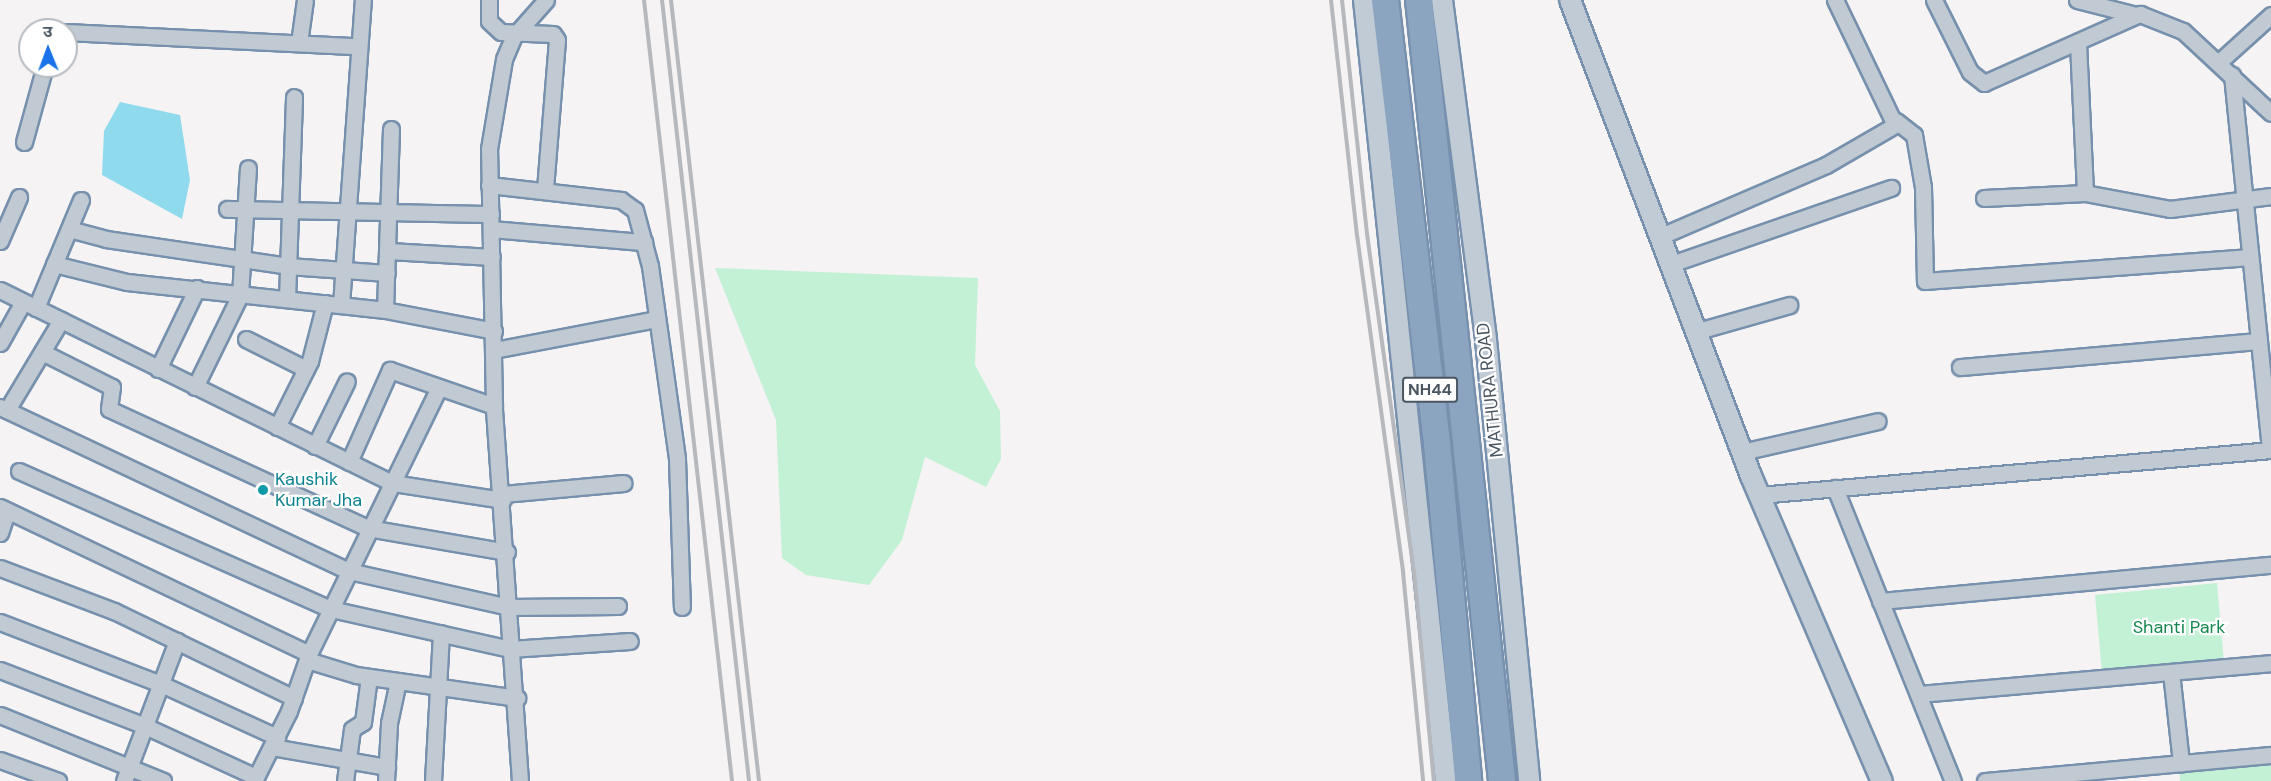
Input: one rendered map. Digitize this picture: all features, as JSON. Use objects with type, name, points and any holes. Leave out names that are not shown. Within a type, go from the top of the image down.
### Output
[{"type":"highway","name":"NH44","points":[[1385,0],[1437,444],[1468,781]]},
{"type":"highway","name":"MATHURA ROAD","points":[[1419,0],[1502,781]]},
{"type":"main road","points":[[1364,0],[1446,781]]},
{"type":"main road","name":"MATHURA ROAD","points":[[1442,0],[1486,340],[1528,781]]},
{"type":"main road","points":[[1570,0],[1759,495],[1882,781]]},
{"type":"street","points":[[299,44],[305,0]]},
{"type":"street","points":[[341,305],[345,212],[357,46],[363,0]]},
{"type":"street","points":[[489,0],[489,21],[501,32],[514,36],[553,34],[558,40],[545,189]]},
{"type":"street","points":[[520,781],[517,698],[510,649],[507,552],[494,406],[489,185],[496,101],[504,59],[514,36],[546,0]]},
{"type":"street","points":[[1835,0],[1896,121],[1914,135],[1923,188],[1925,281],[2250,257]]},
{"type":"street","points":[[1935,0],[1970,72],[1984,83],[2078,43],[2132,14]]},
{"type":"street","points":[[2077,0],[2132,14],[2163,19],[2219,62],[2271,113]]},
{"type":"street","points":[[2219,62],[2271,15]]},
{"type":"street","points":[[78,33],[357,46]]},
{"type":"street","points":[[2078,43],[2085,193]]},
{"type":"street","points":[[1759,495],[2270,450],[2232,75]]},
{"type":"street","points":[[24,142],[42,78]]},
{"type":"street","points":[[287,299],[294,97]]},
{"type":"street","points":[[1661,236],[1826,165],[1896,121]]},
{"type":"street","points":[[385,310],[389,251],[391,129]]},
{"type":"street","points":[[195,387],[240,295],[248,168]]},
{"type":"street","points":[[489,185],[545,189],[630,204],[644,242],[677,459],[682,607]]},
{"type":"street","points":[[1671,264],[1891,188]]},
{"type":"street","points":[[1984,198],[2085,193],[2170,209],[2271,196]]},
{"type":"street","points":[[0,241],[19,197]]},
{"type":"street","points":[[0,343],[29,305],[54,264],[81,200]]},
{"type":"street","points":[[227,209],[390,212],[491,222],[644,242]]},
{"type":"street","points":[[69,229],[106,239],[288,266],[387,273]]},
{"type":"street","points":[[389,251],[492,257]]},
{"type":"street","points":[[54,264],[127,282],[385,310],[494,331]]},
{"type":"street","points":[[159,369],[197,288]]},
{"type":"street","points":[[0,290],[393,483],[503,497],[623,483]]},
{"type":"street","points":[[277,428],[306,369],[325,303]]},
{"type":"street","points":[[1698,331],[1789,305]]},
{"type":"street","points":[[494,350],[657,319]]},
{"type":"street","points":[[61,320],[3,408],[350,571],[509,607],[618,606]]},
{"type":"street","points":[[246,339],[306,369]]},
{"type":"street","points":[[1960,367],[2259,341]]},
{"type":"street","points":[[42,352],[112,387],[109,409],[368,528],[507,552]]},
{"type":"street","points":[[349,462],[390,370],[494,406]]},
{"type":"street","points":[[315,446],[347,381]]},
{"type":"street","points":[[0,670],[145,726],[255,779],[294,698],[308,657],[350,571],[368,528],[393,483],[439,388]]},
{"type":"street","points":[[1742,452],[1878,422]]},
{"type":"street","points":[[19,471],[331,609],[510,649],[630,641]]},
{"type":"street","points":[[1835,488],[1953,781]]},
{"type":"street","points":[[0,533],[4,510],[308,657],[369,677],[517,698]]},
{"type":"street","points":[[1880,602],[2271,566]]},
{"type":"street","points":[[0,568],[114,611],[294,698]]},
{"type":"street","points":[[0,622],[161,684],[274,742],[348,760],[386,774],[398,681]]},
{"type":"street","points":[[433,781],[442,687],[441,633]]},
{"type":"street","points":[[124,781],[177,641]]},
{"type":"street","points":[[1918,694],[2271,663]]},
{"type":"street","points":[[2171,672],[2181,763]]},
{"type":"street","points":[[345,781],[352,729],[363,722],[369,677]]},
{"type":"street","points":[[0,715],[130,765],[163,781]]},
{"type":"street","points":[[1984,781],[2271,755]]},
{"type":"street","points":[[0,760],[58,781]]},
{"type":"green space","points":[[715,268],[978,278],[975,365],[1000,411],[1001,459],[986,487],[925,457],[902,540],[869,585],[806,575],[782,558],[776,420]]},
{"type":"green space","name":"Shanti Park","points":[[2217,583],[2224,663],[2102,673],[2095,595]]},
{"type":"green space","points":[[2271,762],[2271,781],[2180,781],[2179,769]]},
{"type":"water","points":[[120,102],[180,115],[190,180],[182,219],[102,175],[104,131]]},
{"type":"railway","points":[[644,0],[732,781]]},
{"type":"railway","points":[[662,0],[749,781]]},
{"type":"railway","points":[[671,0],[759,781]]},
{"type":"railway","points":[[1331,0],[1357,235],[1403,572],[1423,781]]},
{"type":"railway","points":[[1342,0],[1367,234],[1414,571],[1434,781]]},
{"type":"place","name":"Kaushik Kumar Jha","points":[[263,490]]}]
